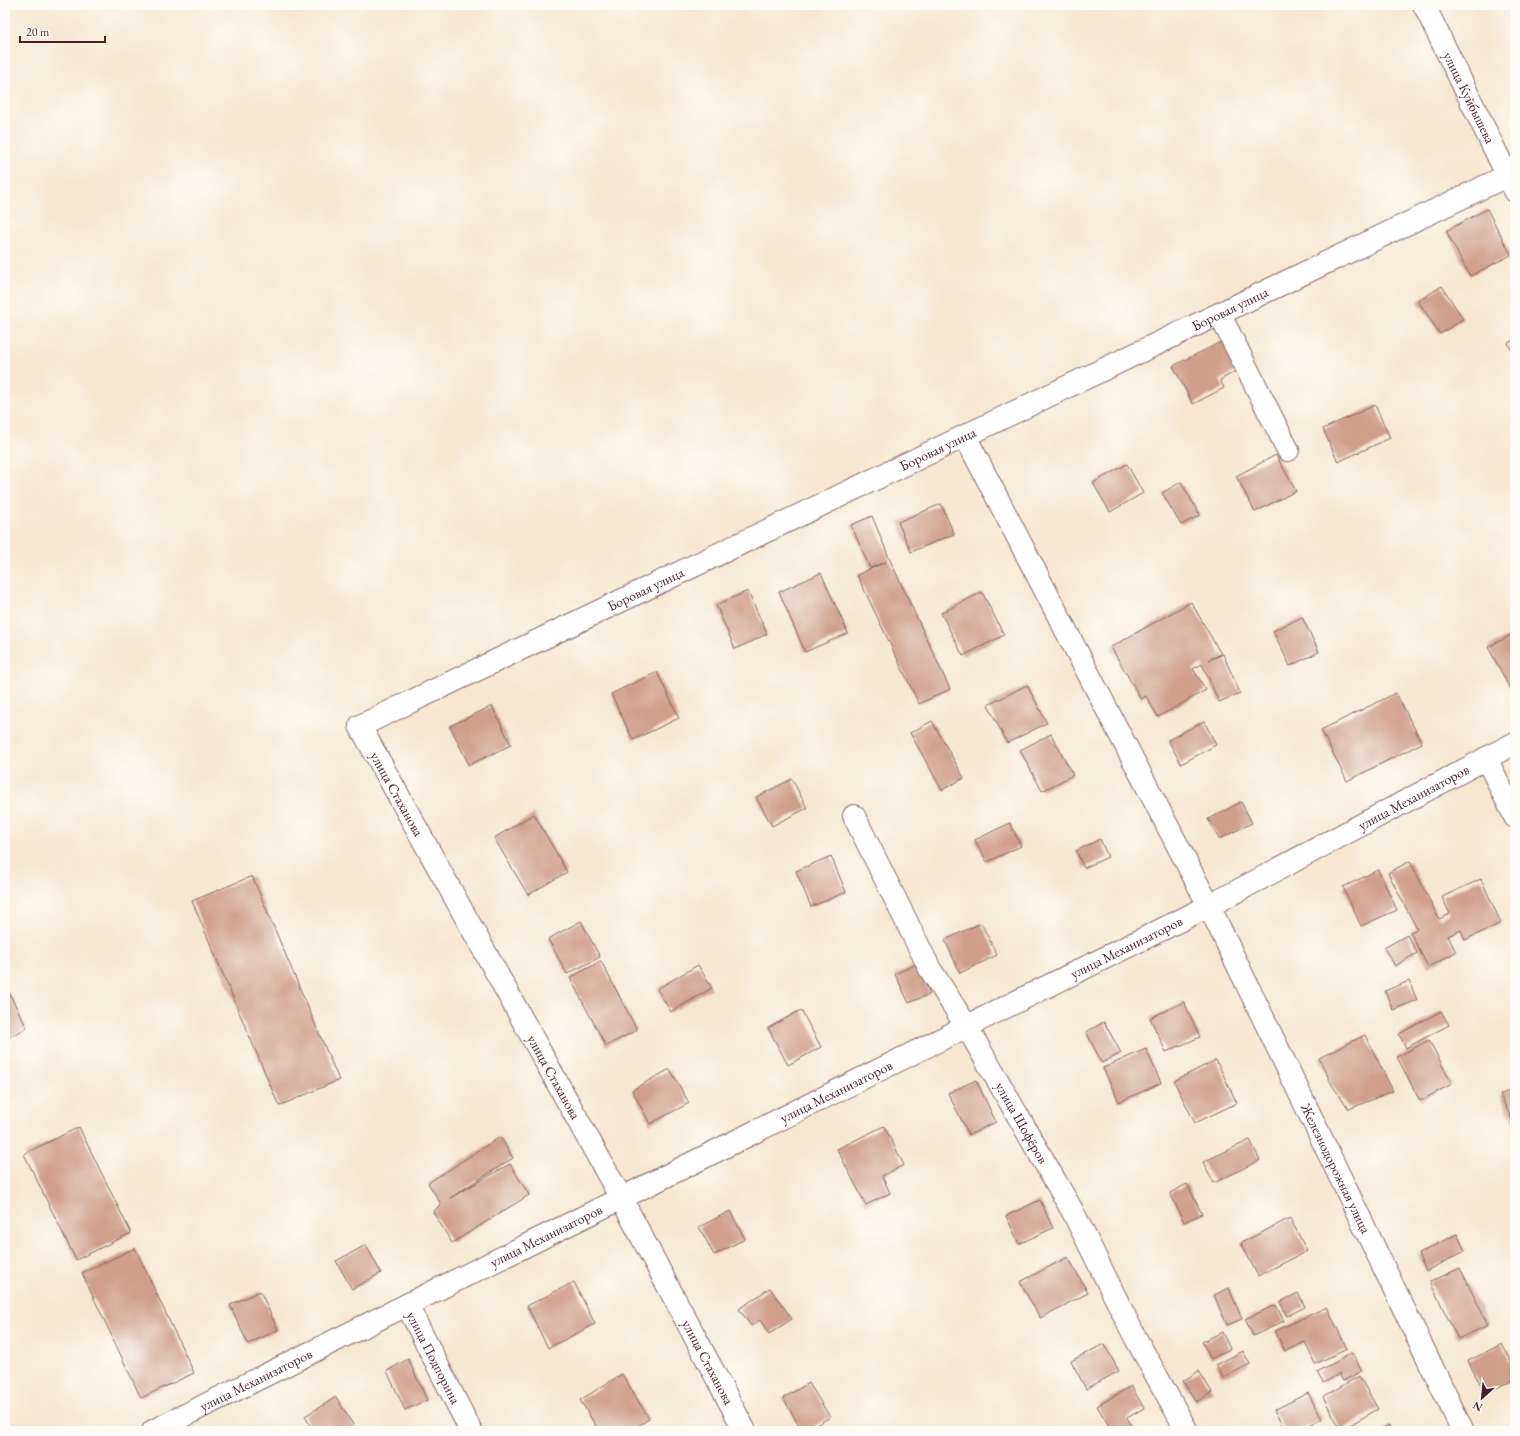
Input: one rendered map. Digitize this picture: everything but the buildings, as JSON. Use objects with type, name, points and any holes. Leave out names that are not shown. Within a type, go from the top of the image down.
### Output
[{"type":"street","name":"улица Куйбышева","points":[[1424,5],[1513,180]]},
{"type":"street","name":"Боровая улица","points":[[360,726],[1220,314],[1513,180]]},
{"type":"street","points":[[1220,314],[1288,450]]},
{"type":"street","name":"Железнодорожная улица","points":[[965,436],[1209,906],[1463,1431]]},
{"type":"street","name":"улица Стаханова","points":[[360,726],[621,1198],[745,1431]]},
{"type":"street","name":"улица Механизаторов","points":[[153,1431],[1209,906],[1515,743]]},
{"type":"street","points":[[1486,758],[1515,817]]},
{"type":"street","name":"улица Шофёров","points":[[854,816],[930,969],[967,1027],[1073,1212],[1135,1337],[1186,1431]]},
{"type":"street","name":"улица Подпорина","points":[[407,1305],[471,1431]]}]
